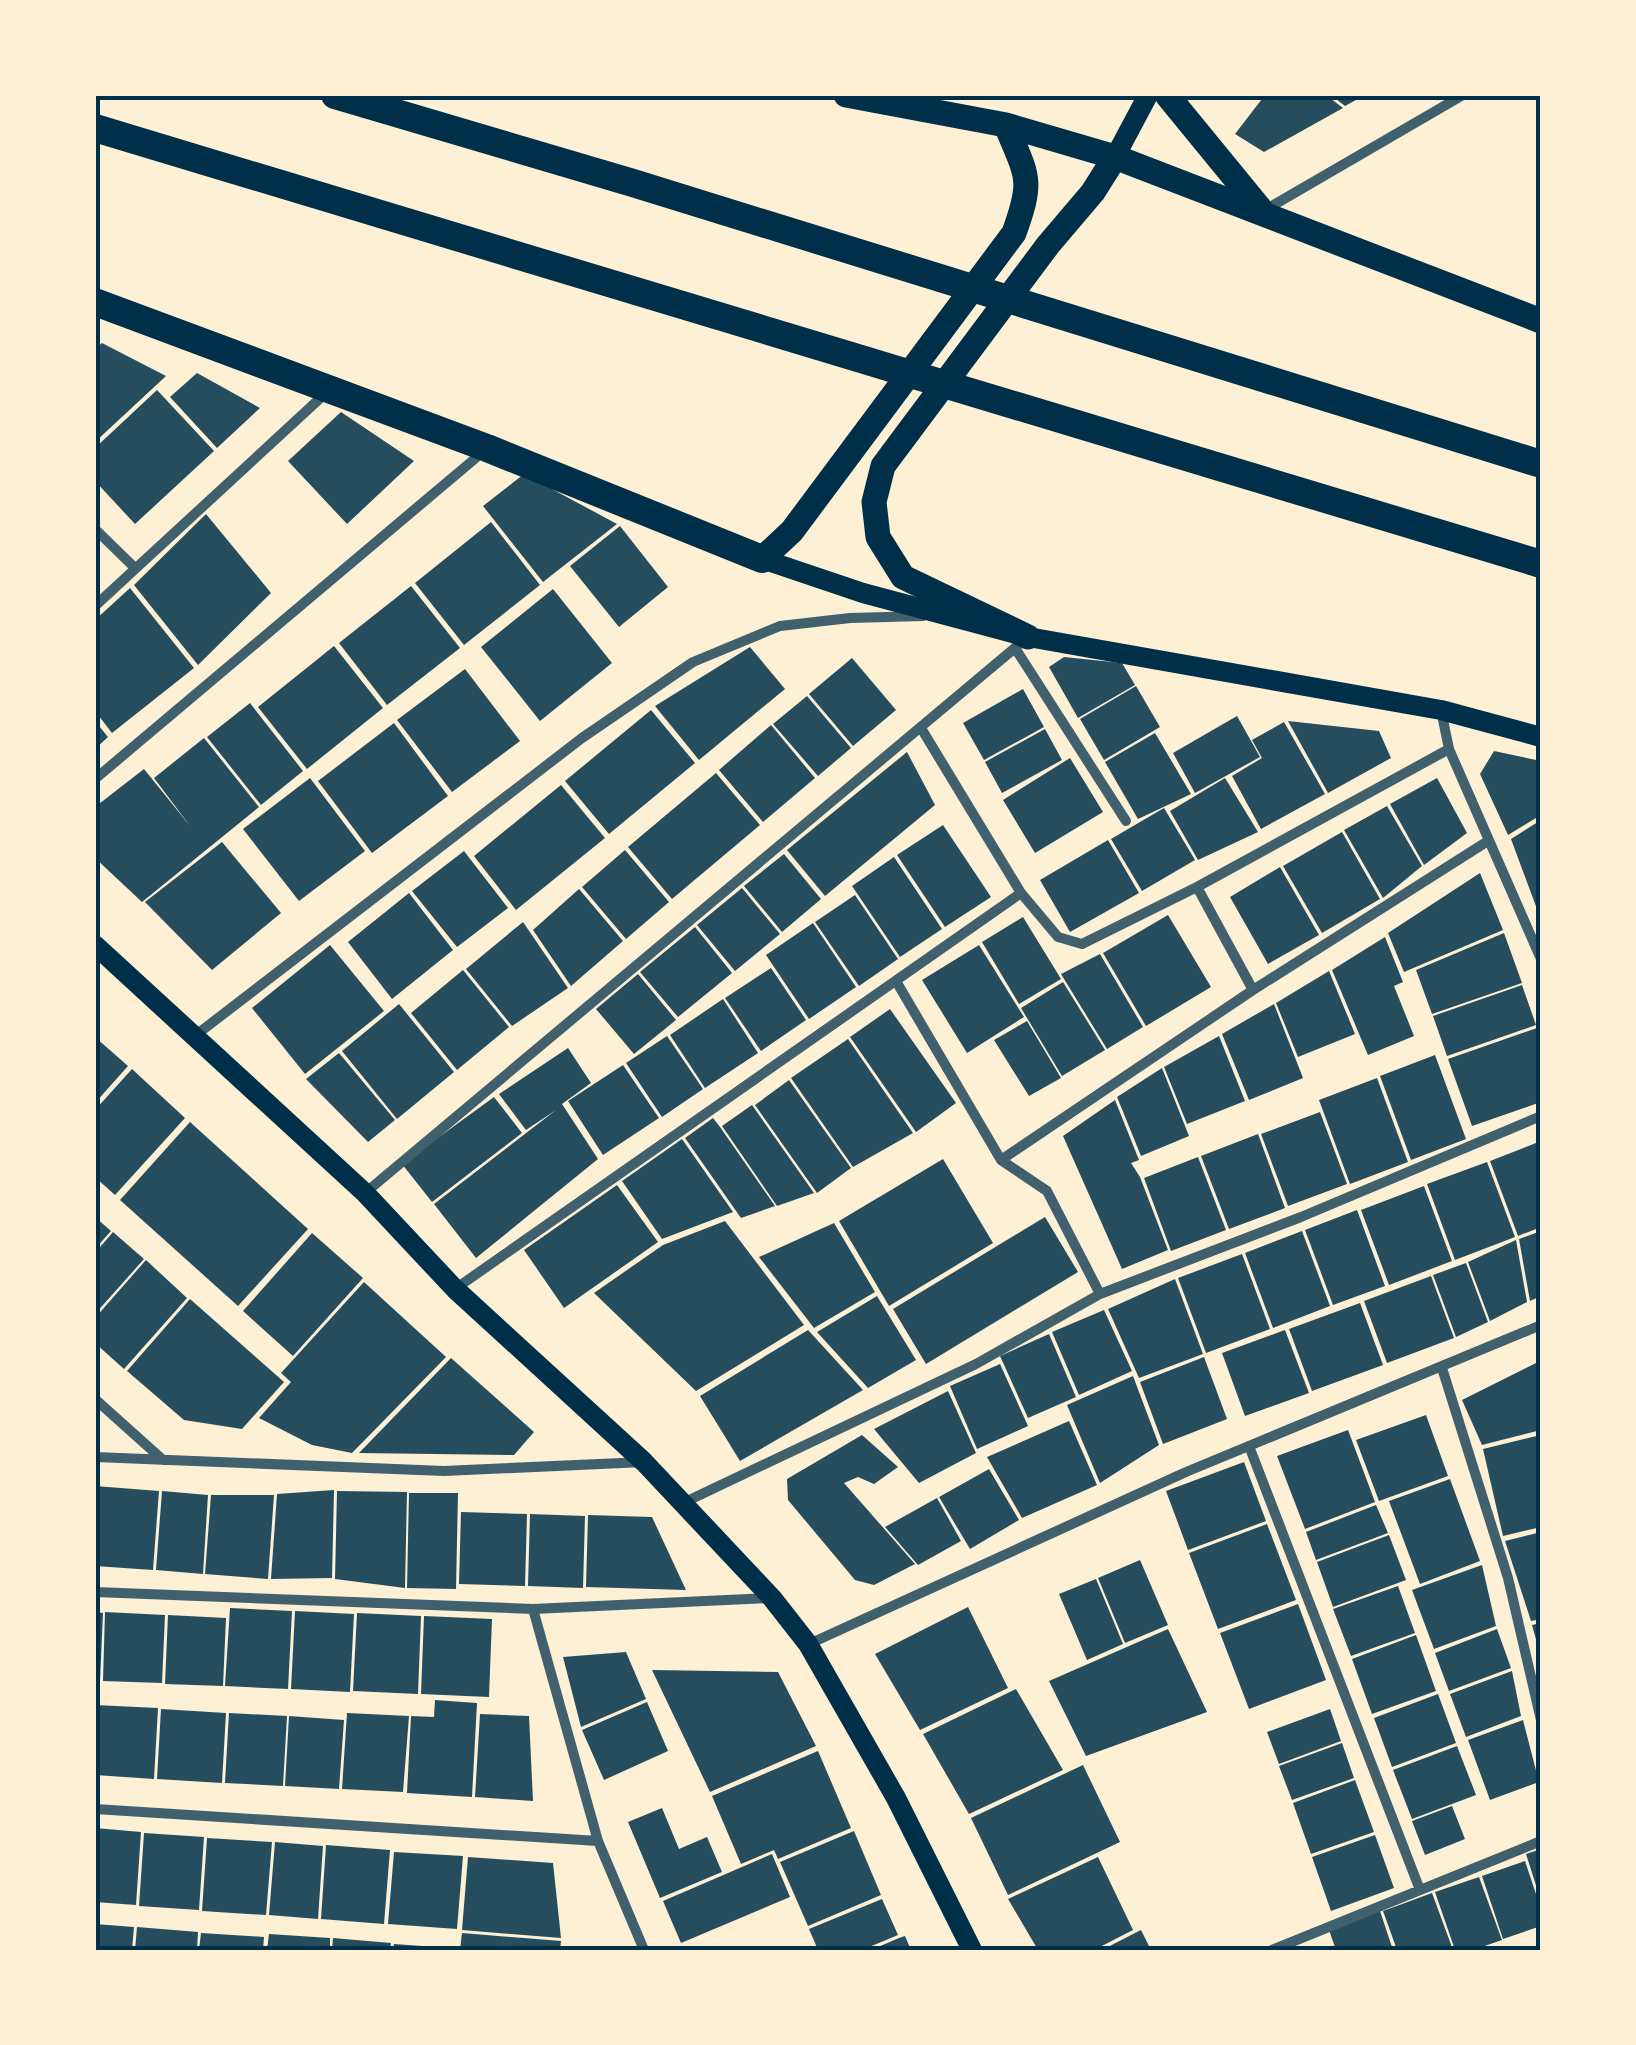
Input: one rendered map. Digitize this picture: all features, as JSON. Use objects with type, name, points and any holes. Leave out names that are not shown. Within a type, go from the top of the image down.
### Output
[{"type":"highway","points":[[335,95],[633,182],[1541,464]]},
{"type":"highway","points":[[95,128],[1541,564]]},
{"type":"highway","points":[[95,302],[487,448],[762,558]]},
{"type":"main road","points":[[846,95],[1006,124],[1114,157],[1541,321]]},
{"type":"main road","points":[[1022,642],[903,577],[878,536],[874,502],[883,466],[1093,192],[1148,95]]},
{"type":"main road","points":[[1167,95],[1262,212]]},
{"type":"main road","points":[[762,558],[792,531],[1014,234],[1028,196],[1026,176],[1006,124]]},
{"type":"main road","points":[[762,558],[1022,642],[1442,710],[1541,737]]},
{"type":"main road","points":[[95,945],[364,1193],[455,1289],[644,1462],[772,1598],[808,1644],[896,1798],[972,1950]]},
{"type":"street","points":[[1262,212],[1462,95]]},
{"type":"street","points":[[95,606],[329,390]]},
{"type":"street","points":[[95,779],[487,448]]},
{"type":"street","points":[[95,529],[135,568]]},
{"type":"street","points":[[196,1035],[582,738],[693,662],[780,626],[850,618],[943,616]]},
{"type":"street","points":[[364,1193],[1022,642],[1126,821]]},
{"type":"street","points":[[1442,710],[1450,749],[1541,959]]},
{"type":"street","points":[[920,728],[1021,892],[1058,938],[1082,944],[1197,888],[1450,749]]},
{"type":"street","points":[[1001,1160],[1253,990],[1488,841]]},
{"type":"street","points":[[1197,888],[1253,990]]},
{"type":"street","points":[[455,1289],[1021,892]]},
{"type":"street","points":[[896,981],[1001,1160],[1048,1192],[1100,1294]]},
{"type":"street","points":[[684,1502],[976,1364],[1100,1294],[1302,1217],[1541,1116]]},
{"type":"street","points":[[808,1644],[1249,1446],[1541,1324]]},
{"type":"street","points":[[1442,1368],[1508,1578],[1541,1720]]},
{"type":"street","points":[[95,1399],[164,1460]]},
{"type":"street","points":[[1249,1446],[1420,1890]]},
{"type":"street","points":[[95,1457],[444,1471],[644,1462]]},
{"type":"street","points":[[95,1592],[534,1608],[772,1598]]},
{"type":"street","points":[[534,1608],[598,1842],[644,1950]]},
{"type":"street","points":[[95,1809],[598,1842]]},
{"type":"street","points":[[1272,1950],[1541,1840]]},
{"type":"building","points":[[1265,95],[1326,95],[1343,108],[1264,152],[1235,134]]},
{"type":"building","points":[[1331,95],[1365,95],[1345,106]]},
{"type":"building","points":[[102,343],[166,376],[95,442],[95,349]]},
{"type":"building","points":[[197,373],[260,408],[217,448],[170,397]]},
{"type":"building","points":[[157,390],[214,451],[135,524],[95,481],[95,448]]},
{"type":"building","points":[[341,412],[414,461],[347,524],[288,461]]},
{"type":"building","points":[[524,474],[617,524],[543,582],[483,506]]},
{"type":"building","points":[[206,514],[271,593],[198,665],[134,585]]},
{"type":"building","points":[[491,522],[540,585],[464,645],[415,583]]},
{"type":"building","points":[[620,526],[668,587],[619,627],[570,566]]},
{"type":"building","points":[[411,586],[460,648],[387,705],[339,643]]},
{"type":"building","points":[[130,588],[194,668],[112,733],[95,711],[95,620]]},
{"type":"building","points":[[553,589],[612,663],[540,721],[481,647]]},
{"type":"building","points":[[334,646],[383,708],[307,769],[258,707]]},
{"type":"building","points":[[750,647],[785,689],[699,760],[655,706]]},
{"type":"building","points":[[1064,657],[1122,663],[1135,685],[1078,718],[1049,667]]},
{"type":"building","points":[[852,658],[896,710],[853,746],[809,694]]},
{"type":"building","points":[[465,669],[520,741],[452,792],[397,720]]},
{"type":"building","points":[[1136,686],[1160,727],[1104,760],[1080,719]]},
{"type":"building","points":[[1023,689],[1044,727],[984,760],[963,723]]},
{"type":"building","points":[[807,696],[851,748],[818,776],[773,724]]},
{"type":"building","points":[[250,703],[303,771],[261,805],[207,737]]},
{"type":"building","points":[[651,710],[695,763],[609,834],[565,781]]},
{"type":"building","points":[[1237,716],[1260,757],[1195,793],[1173,753]]},
{"type":"building","points":[[95,721],[108,737],[95,749]]},
{"type":"building","points":[[1288,721],[1379,731],[1391,758],[1328,793]]},
{"type":"building","points":[[1284,722],[1325,794],[1261,829],[1232,776],[1262,758],[1252,740]]},
{"type":"building","points":[[394,723],[448,796],[372,853],[318,781]]},
{"type":"building","points":[[771,725],[815,778],[763,822],[719,770]]},
{"type":"building","points":[[1045,729],[1062,760],[1002,793],[985,762]]},
{"type":"building","points":[[1155,733],[1191,794],[1138,819],[1105,762]]},
{"type":"building","points":[[204,738],[259,807],[142,902],[95,858],[95,807],[144,769],[190,826],[154,778]]},
{"type":"building","points":[[1494,751],[1541,761],[1541,815],[1508,835],[1480,774]]},
{"type":"building","points":[[907,752],[935,805],[825,896],[787,850]]},
{"type":"building","points":[[1070,758],[1103,812],[1035,853],[1003,800]]},
{"type":"building","points":[[716,773],[760,825],[672,899],[628,847]]},
{"type":"building","points":[[310,778],[365,851],[299,901],[243,829]]},
{"type":"building","points":[[1225,778],[1258,832],[1198,860],[1170,811]]},
{"type":"building","points":[[1437,778],[1467,833],[1424,865],[1390,804]]},
{"type":"building","points":[[561,785],[605,838],[516,910],[474,856]]},
{"type":"building","points":[[1387,806],[1422,866],[1383,898],[1344,830]]},
{"type":"building","points":[[1164,808],[1195,860],[1142,891],[1111,839]]},
{"type":"building","points":[[1541,820],[1541,907],[1537,909],[1511,839]]},
{"type":"building","points":[[943,825],[991,897],[945,927],[897,855]]},
{"type":"building","points":[[1342,832],[1380,899],[1322,933],[1283,866]]},
{"type":"building","points":[[1108,840],[1139,893],[1070,932],[1040,880]]},
{"type":"building","points":[[222,842],[281,913],[212,970],[145,902]]},
{"type":"building","points":[[625,850],[669,902],[626,939],[582,887]]},
{"type":"building","points":[[464,851],[508,908],[457,947],[412,891]]},
{"type":"building","points":[[784,854],[821,899],[782,932],[744,886]]},
{"type":"building","points":[[894,857],[942,929],[900,957],[852,886]]},
{"type":"building","points":[[1280,867],[1319,935],[1268,964],[1230,897]]},
{"type":"building","points":[[1480,873],[1503,930],[1404,972],[1388,933]]},
{"type":"building","points":[[742,888],[780,934],[735,971],[697,925]]},
{"type":"building","points":[[579,889],[623,941],[571,986],[533,930]]},
{"type":"building","points":[[409,893],[453,950],[392,999],[348,942]]},
{"type":"building","points":[[855,895],[898,959],[859,986],[815,922]]},
{"type":"building","points":[[1168,915],[1211,987],[1146,1026],[1103,953]]},
{"type":"building","points":[[1023,917],[1061,979],[1019,1004],[982,942]]},
{"type":"building","points":[[523,922],[568,988],[512,1026],[466,969]]},
{"type":"building","points":[[813,923],[856,987],[809,1019],[766,955]]},
{"type":"building","points":[[695,927],[732,973],[678,1017],[640,972]]},
{"type":"building","points":[[1504,933],[1522,983],[1432,1014],[1416,970]]},
{"type":"building","points":[[1385,937],[1403,982],[1394,986],[1414,1036],[1368,1055],[1332,970]]},
{"type":"building","points":[[330,945],[384,1011],[305,1074],[252,1008]]},
{"type":"building","points":[[979,945],[1024,1017],[967,1053],[922,980]]},
{"type":"building","points":[[1100,954],[1143,1027],[1107,1049],[1061,974]]},
{"type":"building","points":[[771,968],[806,1020],[761,1051],[725,998]]},
{"type":"building","points":[[463,970],[509,1027],[457,1070],[411,1013]]},
{"type":"building","points":[[1329,971],[1355,1034],[1298,1057],[1276,1003]]},
{"type":"building","points":[[638,974],[676,1020],[634,1054],[596,1009]]},
{"type":"building","points":[[1063,982],[1105,1050],[1062,1076],[1021,1008]]},
{"type":"building","points":[[1522,985],[1536,1025],[1447,1056],[1433,1016]]},
{"type":"building","points":[[723,999],[758,1053],[705,1088],[670,1035]]},
{"type":"building","points":[[399,1004],[454,1072],[397,1119],[342,1051]]},
{"type":"building","points":[[1274,1004],[1303,1078],[1249,1100],[1222,1034]]},
{"type":"building","points":[[890,1009],[956,1103],[916,1132],[850,1037]]},
{"type":"building","points":[[1027,1021],[1061,1078],[1029,1096],[994,1040]]},
{"type":"building","points":[[1537,1028],[1541,1040],[1541,1102],[1472,1126],[1448,1059]]},
{"type":"building","points":[[667,1036],[703,1089],[662,1117],[626,1063]]},
{"type":"building","points":[[1219,1036],[1245,1101],[1187,1124],[1164,1067]]},
{"type":"building","points":[[95,1037],[128,1066],[95,1103]]},
{"type":"building","points":[[848,1039],[913,1133],[853,1167],[791,1078]]},
{"type":"building","points":[[568,1048],[591,1083],[562,1104],[598,1159],[476,1258],[434,1204],[556,1110],[526,1130],[499,1094]]},
{"type":"building","points":[[339,1053],[395,1120],[368,1142],[306,1079]]},
{"type":"building","points":[[1435,1055],[1466,1139],[1411,1160],[1380,1076]]},
{"type":"building","points":[[623,1065],[659,1118],[603,1155],[568,1101]]},
{"type":"building","points":[[1162,1068],[1189,1136],[1141,1156],[1117,1097]]},
{"type":"building","points":[[132,1069],[185,1118],[115,1195],[95,1177],[95,1110]]},
{"type":"building","points":[[1377,1078],[1408,1162],[1350,1184],[1319,1100]]},
{"type":"building","points":[[789,1080],[851,1168],[817,1193],[755,1105]]},
{"type":"building","points":[[494,1097],[522,1133],[432,1202],[402,1164]]},
{"type":"building","points":[[1115,1100],[1139,1160],[1131,1163],[1168,1250],[1122,1269],[1063,1136]]},
{"type":"building","points":[[752,1105],[814,1193],[777,1206],[722,1126]]},
{"type":"building","points":[[1320,1112],[1347,1184],[1288,1206],[1261,1134]]},
{"type":"building","points":[[713,1118],[775,1206],[741,1218],[685,1138]]},
{"type":"building","points":[[190,1122],[308,1229],[238,1306],[120,1200]]},
{"type":"building","points":[[1258,1134],[1285,1208],[1229,1229],[1201,1156]]},
{"type":"building","points":[[682,1139],[733,1212],[662,1239],[622,1181]]},
{"type":"building","points":[[1541,1141],[1541,1227],[1518,1236],[1490,1161]]},
{"type":"building","points":[[1198,1157],[1226,1230],[1171,1251],[1144,1178]]},
{"type":"building","points":[[943,1159],[993,1243],[889,1306],[839,1221]]},
{"type":"building","points":[[1487,1162],[1515,1237],[1455,1260],[1427,1184]]},
{"type":"building","points":[[617,1185],[658,1242],[564,1308],[524,1250]]},
{"type":"building","points":[[1424,1186],[1452,1261],[1389,1285],[1361,1210]]},
{"type":"building","points":[[1357,1210],[1385,1286],[1333,1305],[1305,1230]]},
{"type":"building","points":[[95,1217],[111,1231],[95,1249]]},
{"type":"building","points":[[1045,1217],[1078,1272],[926,1364],[893,1309]]},
{"type":"building","points":[[725,1221],[804,1325],[696,1391],[594,1293],[663,1245]]},
{"type":"building","points":[[834,1223],[875,1292],[814,1328],[759,1257]]},
{"type":"building","points":[[1302,1231],[1330,1306],[1273,1328],[1245,1253]]},
{"type":"building","points":[[1541,1231],[1541,1296],[1530,1301],[1519,1239]]},
{"type":"building","points":[[113,1232],[144,1259],[95,1314],[95,1253]]},
{"type":"building","points":[[312,1233],[363,1278],[293,1356],[243,1311]]},
{"type":"building","points":[[1516,1240],[1527,1302],[1490,1321],[1468,1262]]},
{"type":"building","points":[[1242,1254],[1270,1329],[1206,1353],[1178,1278]]},
{"type":"building","points":[[146,1260],[187,1298],[124,1369],[95,1343],[95,1318]]},
{"type":"building","points":[[1466,1263],[1488,1322],[1456,1337],[1433,1275]]},
{"type":"building","points":[[1431,1276],[1454,1338],[1387,1363],[1364,1301]]},
{"type":"building","points":[[1175,1279],[1203,1354],[1139,1378],[1108,1309]]},
{"type":"building","points":[[364,1282],[446,1357],[352,1453],[312,1445],[259,1418],[291,1382],[281,1373]]},
{"type":"building","points":[[877,1296],[916,1360],[868,1388],[817,1332]]},
{"type":"building","points":[[190,1299],[284,1382],[242,1429],[184,1420],[127,1371]]},
{"type":"building","points":[[1360,1303],[1383,1365],[1312,1391],[1289,1329]]},
{"type":"building","points":[[1104,1310],[1132,1371],[1079,1395],[1052,1332]]},
{"type":"building","points":[[808,1330],[863,1390],[740,1461],[700,1396]]},
{"type":"building","points":[[1285,1330],[1309,1393],[1245,1416],[1222,1353]]},
{"type":"building","points":[[1049,1334],[1076,1397],[1028,1418],[1000,1356]]},
{"type":"building","points":[[1204,1357],[1227,1419],[1163,1444],[1140,1382]]},
{"type":"building","points":[[451,1358],[534,1432],[514,1455],[359,1453]]},
{"type":"building","points":[[1540,1361],[1541,1430],[1482,1445],[1462,1400]]},
{"type":"building","points":[[1000,1364],[1028,1426],[977,1449],[950,1386]]},
{"type":"building","points":[[1133,1376],[1159,1445],[1100,1483],[1067,1405]]},
{"type":"building","points":[[948,1391],[976,1453],[919,1483],[874,1429]]},
{"type":"building","points":[[1426,1415],[1448,1476],[1379,1501],[1356,1440]]},
{"type":"building","points":[[1069,1421],[1097,1485],[1022,1518],[987,1457]]},
{"type":"building","points":[[1348,1430],[1375,1502],[1305,1529],[1277,1456]]},
{"type":"building","points":[[862,1435],[898,1467],[874,1484],[858,1477],[844,1483],[915,1564],[874,1585],[855,1580],[788,1500],[787,1479]]},
{"type":"building","points":[[1541,1435],[1541,1527],[1503,1536],[1483,1449]]},
{"type":"building","points":[[1244,1462],[1266,1521],[1188,1550],[1166,1491]]},
{"type":"building","points":[[989,1469],[1019,1520],[970,1549],[939,1497]]},
{"type":"building","points":[[1450,1479],[1480,1561],[1420,1584],[1389,1501]]},
{"type":"building","points":[[95,1486],[159,1491],[153,1570],[95,1566]]},
{"type":"building","points":[[334,1490],[332,1578],[271,1579],[277,1494]]},
{"type":"building","points":[[162,1491],[208,1495],[203,1574],[156,1570]]},
{"type":"building","points":[[337,1491],[407,1492],[405,1588],[335,1579]]},
{"type":"building","points":[[409,1493],[458,1493],[456,1589],[407,1588]]},
{"type":"building","points":[[211,1495],[274,1495],[268,1579],[205,1574]]},
{"type":"building","points":[[937,1498],[961,1541],[918,1565],[885,1527]]},
{"type":"building","points":[[1376,1505],[1388,1533],[1316,1560],[1306,1532]]},
{"type":"building","points":[[461,1512],[527,1514],[525,1586],[459,1584]]},
{"type":"building","points":[[530,1514],[585,1516],[583,1588],[528,1586]]},
{"type":"building","points":[[588,1515],[652,1517],[686,1590],[586,1587]]},
{"type":"building","points":[[1267,1524],[1296,1600],[1218,1629],[1189,1553]]},
{"type":"building","points":[[1541,1532],[1541,1619],[1531,1621],[1505,1541]]},
{"type":"building","points":[[1389,1535],[1406,1580],[1333,1607],[1317,1562]]},
{"type":"building","points":[[1140,1560],[1168,1625],[1125,1643],[1098,1578]]},
{"type":"building","points":[[1482,1565],[1496,1626],[1434,1649],[1412,1590]]},
{"type":"building","points":[[1096,1579],[1123,1644],[1087,1660],[1059,1594]]},
{"type":"building","points":[[1398,1586],[1415,1633],[1351,1656],[1333,1609]]},
{"type":"building","points":[[1298,1604],[1326,1680],[1249,1709],[1220,1633]]},
{"type":"building","points":[[968,1607],[1008,1688],[920,1730],[875,1654]]},
{"type":"building","points":[[230,1608],[292,1611],[288,1689],[225,1686]]},
{"type":"building","points":[[295,1611],[354,1614],[350,1692],[291,1689]]},
{"type":"building","points":[[95,1612],[103,1613],[100,1681],[95,1680]]},
{"type":"building","points":[[105,1612],[165,1615],[162,1683],[103,1681]]},
{"type":"building","points":[[357,1613],[421,1616],[418,1694],[353,1691]]},
{"type":"building","points":[[168,1615],[226,1618],[223,1686],[165,1684]]},
{"type":"building","points":[[424,1616],[492,1619],[489,1697],[421,1694]]},
{"type":"building","points":[[1541,1623],[1541,1654],[1540,1654],[1532,1625]]},
{"type":"building","points":[[1168,1629],[1207,1712],[1086,1756],[1049,1681]]},
{"type":"building","points":[[1497,1629],[1511,1668],[1449,1691],[1435,1653]]},
{"type":"building","points":[[1416,1635],[1436,1691],[1372,1714],[1352,1659]]},
{"type":"building","points":[[626,1652],[646,1699],[581,1727],[563,1657]]},
{"type":"building","points":[[652,1670],[778,1672],[816,1746],[710,1792]]},
{"type":"building","points":[[1512,1671],[1521,1716],[1466,1737],[1450,1694]]},
{"type":"building","points":[[1016,1689],[1063,1770],[969,1814],[923,1734]]},
{"type":"building","points":[[1438,1694],[1456,1743],[1392,1767],[1374,1718]]},
{"type":"building","points":[[435,1700],[477,1703],[472,1797],[407,1793],[411,1716],[434,1717]]},
{"type":"building","points":[[647,1702],[668,1751],[604,1780],[582,1730]]},
{"type":"building","points":[[95,1705],[158,1708],[154,1779],[95,1775]]},
{"type":"building","points":[[161,1709],[226,1713],[222,1783],[157,1779]]},
{"type":"building","points":[[1330,1709],[1341,1741],[1279,1764],[1267,1732]]},
{"type":"building","points":[[229,1713],[287,1716],[283,1786],[225,1783]]},
{"type":"building","points":[[347,1713],[409,1716],[403,1792],[342,1789]]},
{"type":"building","points":[[480,1714],[529,1716],[533,1801],[475,1797]]},
{"type":"building","points":[[289,1716],[344,1720],[339,1789],[285,1786]]},
{"type":"building","points":[[1523,1720],[1539,1782],[1490,1800],[1468,1740]]},
{"type":"building","points":[[1342,1743],[1354,1778],[1292,1800],[1279,1766]]},
{"type":"building","points":[[1457,1746],[1476,1795],[1412,1819],[1393,1770]]},
{"type":"building","points":[[818,1751],[851,1828],[778,1859],[774,1850],[741,1864],[712,1796]]},
{"type":"building","points":[[1083,1765],[1120,1842],[1008,1895],[971,1818]]},
{"type":"building","points":[[1355,1780],[1374,1832],[1311,1854],[1293,1803]]},
{"type":"building","points":[[1452,1806],[1465,1839],[1425,1855],[1412,1821]]},
{"type":"building","points":[[662,1808],[679,1849],[707,1837],[722,1872],[660,1898],[628,1822]]},
{"type":"building","points":[[95,1828],[141,1832],[136,1905],[95,1902]]},
{"type":"building","points":[[854,1831],[881,1895],[808,1926],[780,1862]]},
{"type":"building","points":[[144,1833],[204,1837],[199,1910],[139,1906]]},
{"type":"building","points":[[1375,1835],[1394,1888],[1331,1911],[1312,1857]]},
{"type":"building","points":[[207,1838],[272,1842],[266,1915],[202,1911]]},
{"type":"building","points":[[275,1842],[323,1846],[318,1919],[269,1915]]},
{"type":"building","points":[[326,1845],[390,1850],[384,1924],[321,1919]]},
{"type":"building","points":[[1541,1849],[1541,1898],[1540,1898],[1526,1854]]},
{"type":"building","points":[[394,1852],[463,1856],[457,1929],[388,1924]]},
{"type":"building","points":[[772,1854],[790,1897],[681,1943],[663,1901]]},
{"type":"building","points":[[468,1857],[553,1863],[561,1938],[462,1930]]},
{"type":"building","points":[[1098,1857],[1133,1930],[1094,1950],[1038,1950],[1008,1899]]},
{"type":"building","points":[[1525,1861],[1541,1909],[1541,1926],[1503,1939],[1482,1876]]},
{"type":"building","points":[[1479,1877],[1502,1940],[1473,1950],[1455,1950],[1435,1892]]},
{"type":"building","points":[[1432,1893],[1453,1950],[1397,1950],[1383,1911]]},
{"type":"building","points":[[882,1899],[898,1935],[862,1950],[818,1950],[809,1929]]},
{"type":"building","points":[[1380,1911],[1393,1950],[1336,1950],[1329,1930]]},
{"type":"building","points":[[95,1924],[134,1927],[132,1950],[95,1950]]},
{"type":"building","points":[[137,1927],[198,1932],[197,1950],[135,1950]]},
{"type":"building","points":[[1141,1930],[1151,1950],[1102,1950],[1135,1933]]},
{"type":"building","points":[[201,1933],[264,1937],[263,1950],[199,1950]]},
{"type":"building","points":[[462,1933],[561,1941],[560,1950],[460,1950]]},
{"type":"building","points":[[269,1934],[330,1938],[330,1950],[267,1950]]},
{"type":"building","points":[[905,1936],[911,1950],[871,1950],[899,1938]]},
{"type":"building","points":[[333,1938],[391,1943],[390,1950],[332,1950]]},
{"type":"building","points":[[394,1944],[436,1947],[436,1950],[393,1950]]}]
